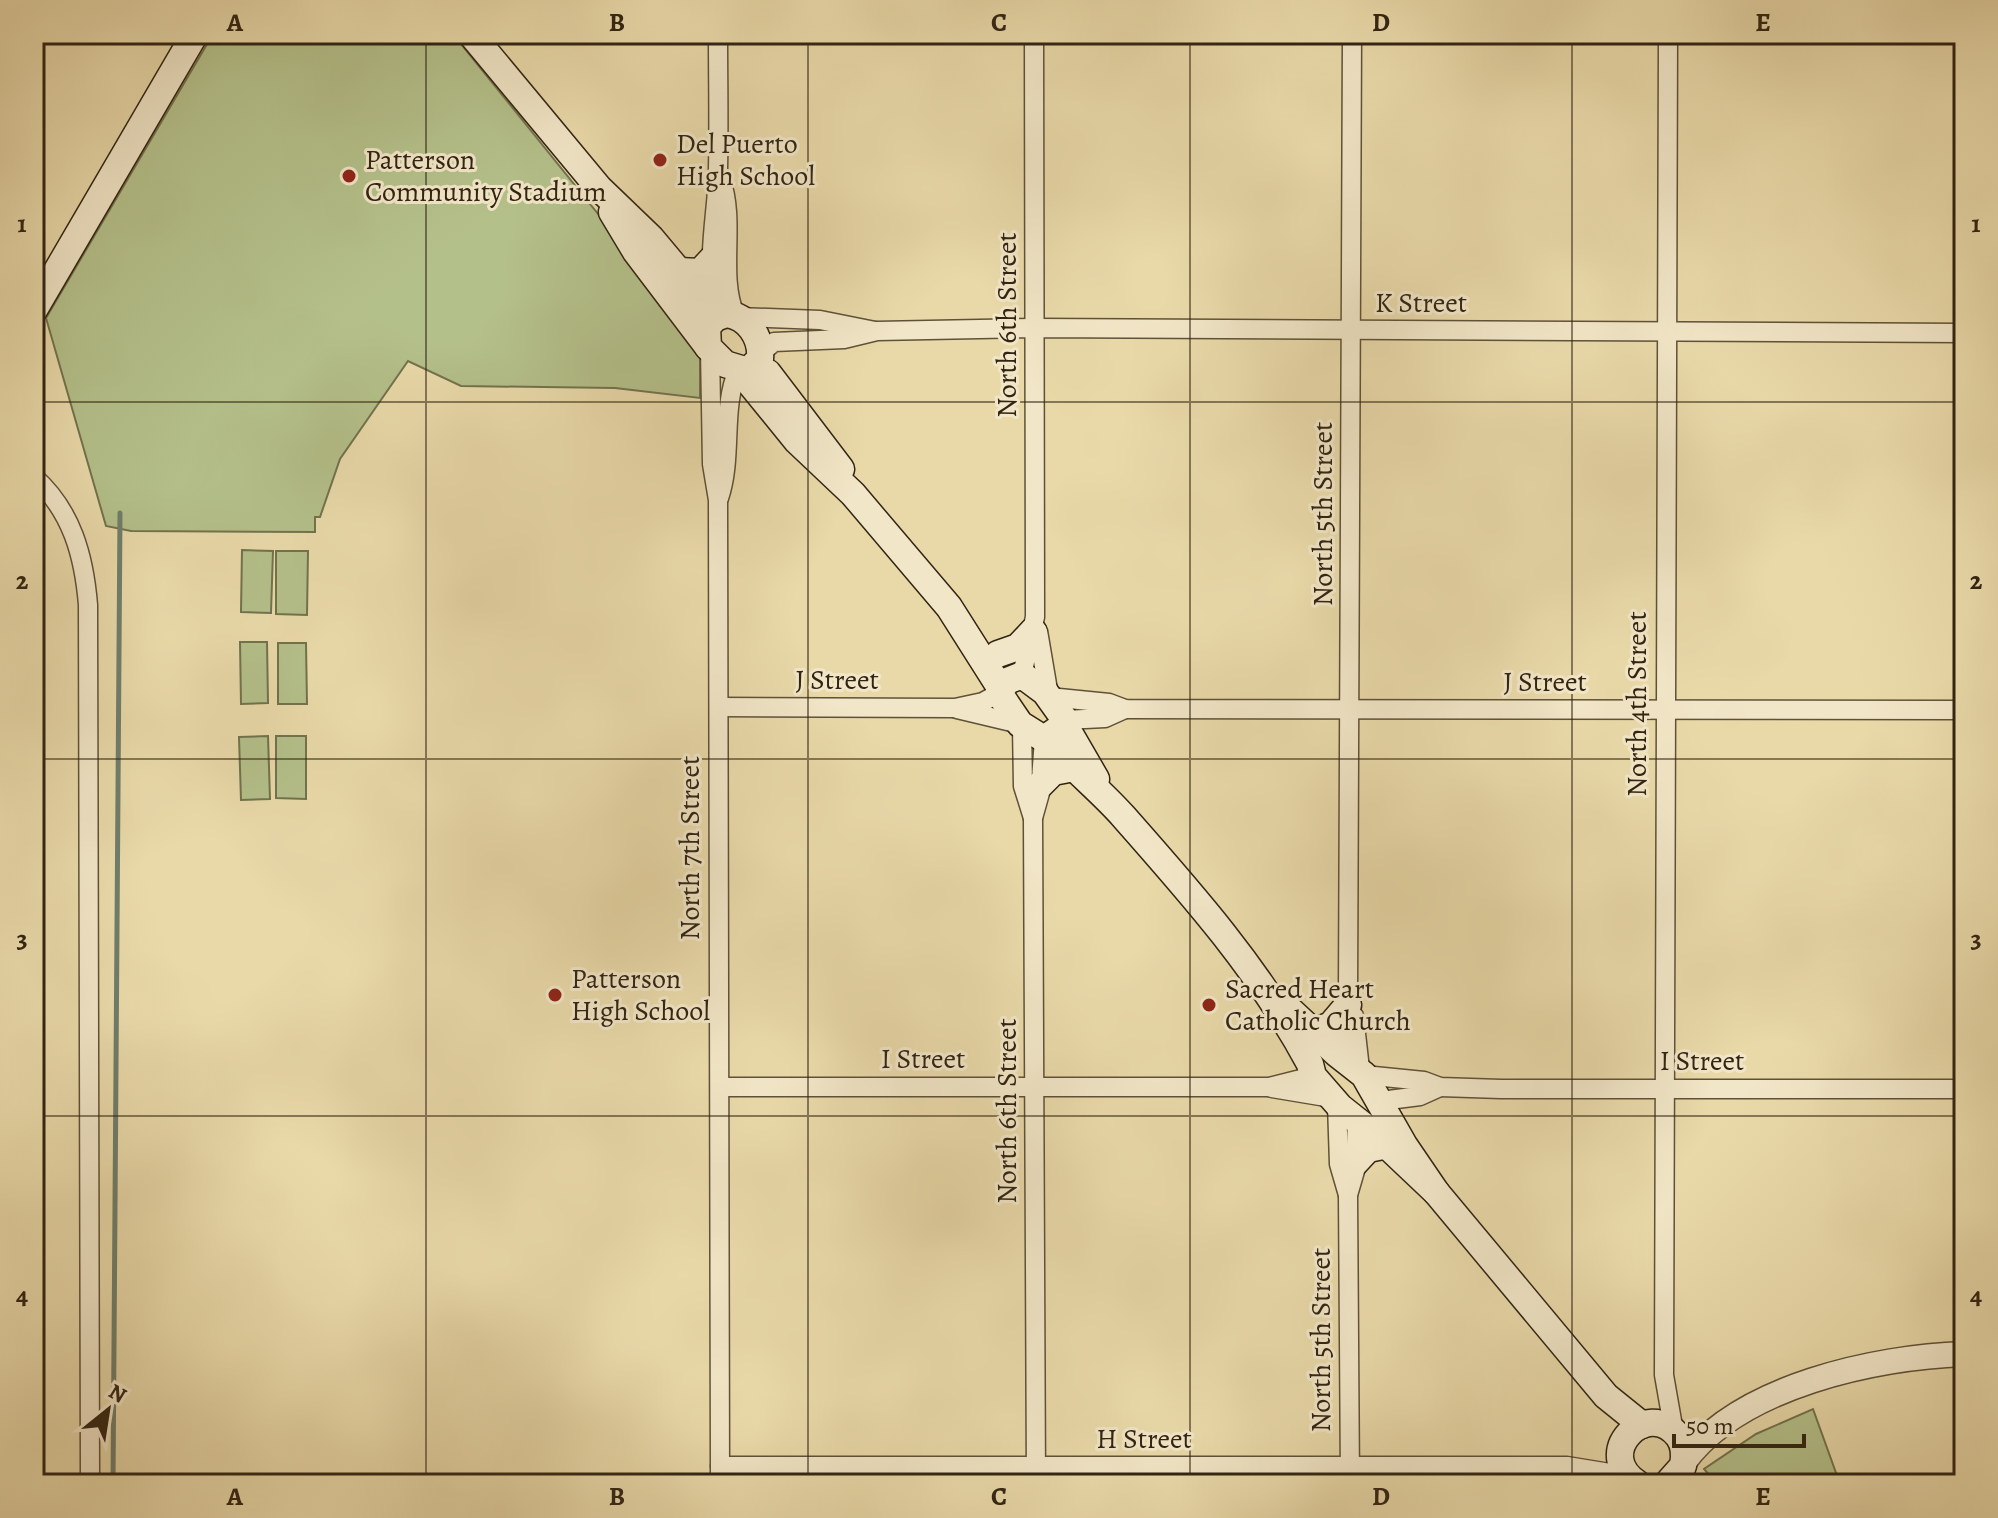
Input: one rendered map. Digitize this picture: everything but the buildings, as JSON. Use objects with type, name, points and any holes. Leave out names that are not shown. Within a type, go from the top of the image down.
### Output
[{"type":"main road","points":[[34,310],[195,34]]},
{"type":"main road","points":[[471,34],[599,188],[629,214],[679,271],[728,316],[751,328],[750,362],[797,441],[853,494],[949,607],[1074,768],[1121,815]]},
{"type":"main road","points":[[599,188],[625,236],[718,359],[750,362]]},
{"type":"main road","points":[[679,271],[700,272],[713,258]]},
{"type":"main road","points":[[709,348],[707,327],[728,316]]},
{"type":"main road","points":[[949,607],[998,654],[1010,683],[1049,696],[1044,728]]},
{"type":"main road","points":[[998,654],[1018,647],[1034,624]]},
{"type":"main road","points":[[1044,728],[1264,985],[1351,1063],[1380,1102],[1436,1192]]},
{"type":"main road","points":[[1040,785],[1053,772],[1074,768]]},
{"type":"main road","points":[[1264,985],[1314,1073],[1347,1111],[1388,1145],[1436,1192],[1606,1396],[1618,1418],[1620,1461],[1631,1481]]},
{"type":"main road","points":[[1313,1032],[1331,1025],[1348,1000]]},
{"type":"main road","points":[[1355,1163],[1368,1149],[1388,1145]]},
{"type":"main road","points":[[1606,1396],[1644,1424]]},
{"type":"main road","points":[[1621,1446],[1628,1434],[1644,1424],[1659,1424],[1676,1433],[1683,1446],[1679,1475]]},
{"type":"street","points":[[718,34],[714,297],[728,316]]},
{"type":"street","name":"North 6th Street","points":[[1034,34],[1034,624],[1049,696]]},
{"type":"street","name":"North 5th Street","points":[[1351,1063],[1348,1000],[1352,34]]},
{"type":"street","name":"North 4th Street","points":[[1668,34],[1664,1375],[1676,1433]]},
{"type":"street","points":[[718,174],[727,202],[731,299],[728,316]]},
{"type":"street","name":"K Street","points":[[728,316],[820,320],[877,331],[1035,328],[1964,333]]},
{"type":"street","name":"K Street","points":[[750,362],[774,342],[844,339],[877,331]]},
{"type":"street","name":"North 7th Street","points":[[709,348],[712,464],[718,500],[720,1475]]},
{"type":"street","name":"North 7th Street","points":[[718,500],[729,456],[731,395],[750,362]]},
{"type":"street","points":[[34,477],[56,500],[74,533],[88,605],[90,1484]]},
{"type":"street","name":"North 6th Street","points":[[1010,683],[1034,624]]},
{"type":"street","name":"J Street","points":[[720,707],[955,708],[983,702],[1010,683]]},
{"type":"street","name":"J Street","points":[[1049,696],[1109,703],[1125,709],[1964,710]]},
{"type":"street","name":"J Street","points":[[955,708],[1044,728],[1105,718],[1125,709]]},
{"type":"street","points":[[1033,818],[1023,786],[1044,728]]},
{"type":"street","name":"North 6th Street","points":[[1036,1475],[1033,818],[1040,785],[1044,728]]},
{"type":"street","points":[[1314,1073],[1322,1059],[1351,1063]]},
{"type":"street","name":"I Street","points":[[1351,1063],[1440,1087],[1964,1089]]},
{"type":"street","name":"I Street","points":[[720,1087],[1269,1087],[1314,1073]]},
{"type":"street","name":"I Street","points":[[1269,1087],[1347,1111]]},
{"type":"street","name":"I Street","points":[[1380,1102],[1420,1096],[1440,1087]]},
{"type":"street","points":[[1347,1111],[1380,1102]]},
{"type":"street","name":"North 5th Street","points":[[1347,1111],[1355,1163],[1348,1195],[1350,1476]]},
{"type":"street","name":"North 5th Street","points":[[1347,1111],[1339,1164],[1348,1195]]},
{"type":"street","points":[[1679,1475],[1717,1429],[1782,1393],[1844,1372],[1911,1357],[1964,1354]]},
{"type":"street","name":"North 4th Street","points":[[1644,1424],[1657,1403],[1664,1375]]},
{"type":"street","points":[[1676,1433],[1717,1429]]},
{"type":"street","name":"H Street","points":[[1567,1466],[1621,1446]]},
{"type":"street","name":"H Street","points":[[720,1475],[1350,1476],[1567,1466],[1631,1481]]},
{"type":"green space","name":"Patterson Community Stadium","points":[[213,34],[453,34],[690,328],[700,350],[700,398],[615,388],[461,386],[408,361],[340,459],[320,517],[315,517],[315,532],[131,531],[106,526],[46,318]]},
{"type":"green space","points":[[242,550],[273,551],[271,613],[241,612]]},
{"type":"green space","points":[[276,551],[308,551],[307,615],[276,614]]},
{"type":"green space","points":[[240,642],[267,642],[268,703],[241,704]]},
{"type":"green space","points":[[278,643],[306,643],[307,704],[278,704]]},
{"type":"green space","points":[[268,736],[270,799],[241,800],[239,737]]},
{"type":"green space","points":[[276,736],[306,736],[306,799],[276,798]]},
{"type":"green space","points":[[1813,1409],[1840,1484],[1717,1484],[1704,1469],[1756,1434]]},
{"type":"waterway","points":[[113,1484],[120,513]]},
{"type":"place","name":"Del Puerto High School","points":[[660,160]]},
{"type":"place","name":"Patterson Community Stadium","points":[[349,176]]},
{"type":"place","name":"Patterson High School","points":[[555,995]]},
{"type":"place","name":"Sacred Heart Catholic Church","points":[[1209,1005]]}]
